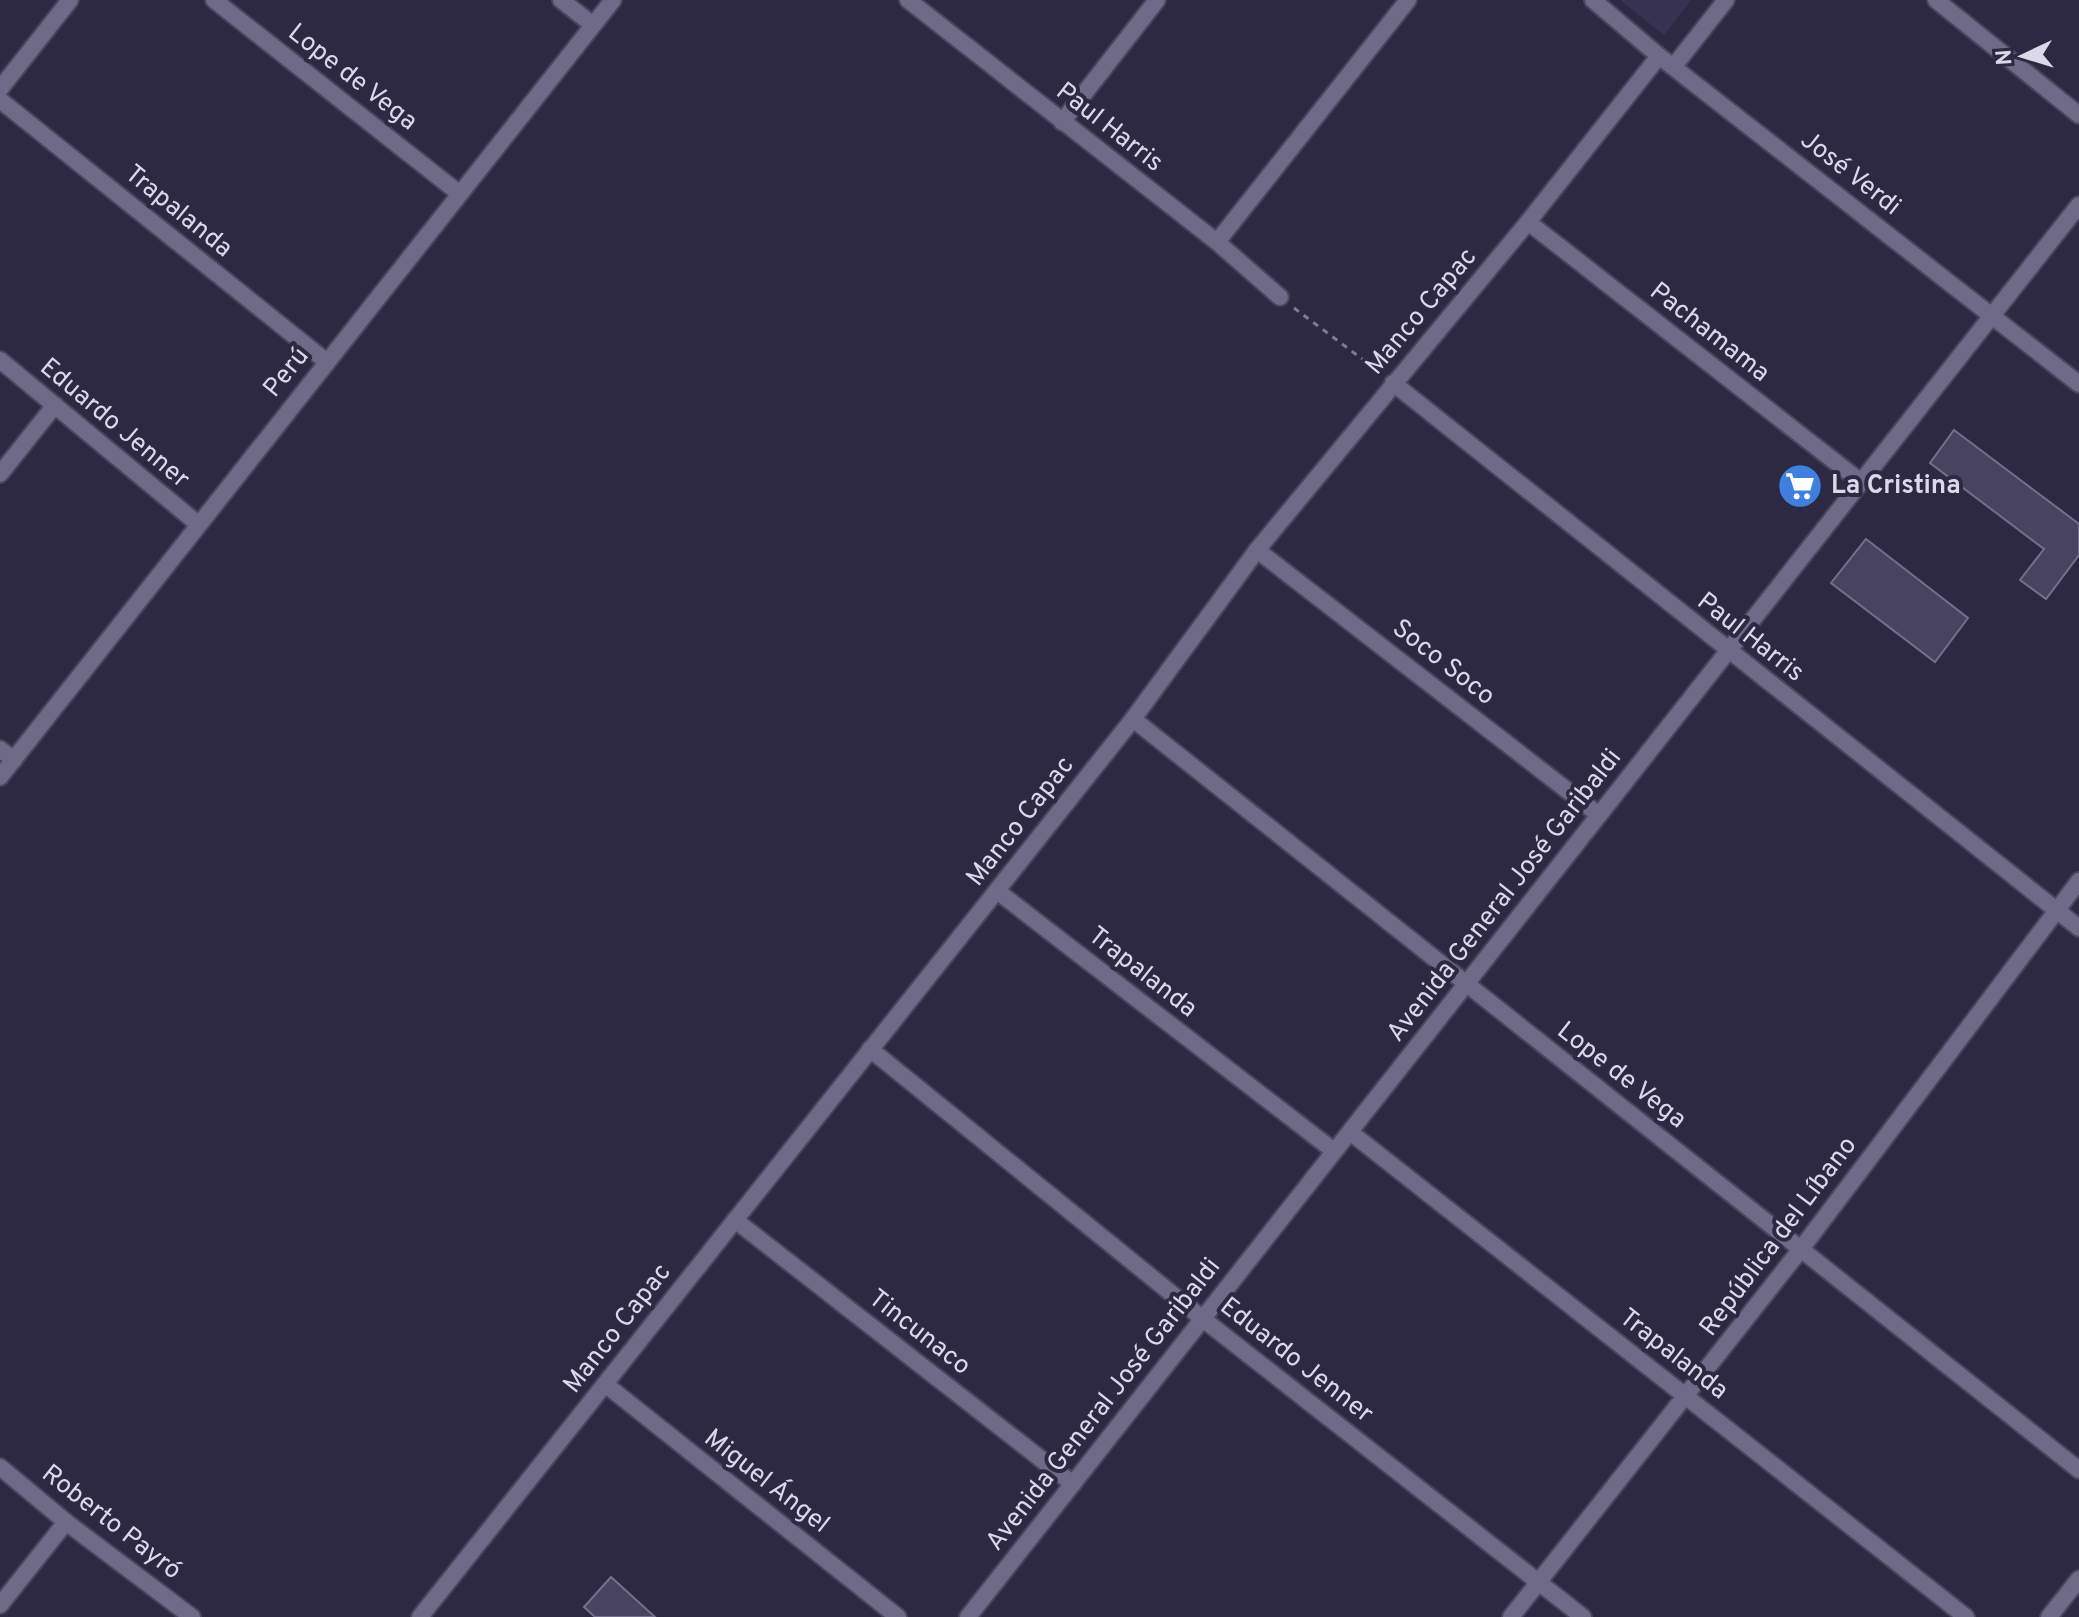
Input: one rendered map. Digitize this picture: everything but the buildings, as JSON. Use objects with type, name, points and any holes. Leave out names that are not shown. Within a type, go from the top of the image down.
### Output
[{"type":"street","points":[[0,89],[70,0]]},
{"type":"street","name":"Lope de Vega","points":[[214,0],[460,194]]},
{"type":"street","points":[[561,0],[593,25]]},
{"type":"street","name":"Perú","points":[[0,777],[613,0]]},
{"type":"street","name":"Paul Harris","points":[[908,0],[1217,242],[1280,297]]},
{"type":"street","points":[[1062,122],[1157,0]]},
{"type":"street","points":[[1217,242],[1408,0]]},
{"type":"street","name":"José Verdi","points":[[1593,0],[2079,384]]},
{"type":"street","name":"Manco Capac","points":[[420,1617],[1133,719],[1257,550],[1528,222],[1667,61],[1726,0]]},
{"type":"street","points":[[1936,0],[2079,115]]},
{"type":"street","name":"Trapalanda","points":[[0,100],[327,362]]},
{"type":"street","name":"Avenida General José Garibaldi","points":[[968,1617],[2079,205]]},
{"type":"street","name":"Pachamama","points":[[1528,222],[1861,482]]},
{"type":"street","name":"Eduardo Jenner","points":[[0,360],[198,524]]},
{"type":"street","name":"Paul Harris","points":[[1393,383],[2079,928]]},
{"type":"street","points":[[0,474],[55,405]]},
{"type":"street","name":"Soco Soco","points":[[1257,550],[1599,815]]},
{"type":"street","name":"Lope de Vega","points":[[1133,719],[2079,1470]]},
{"type":"street","points":[[0,749],[14,760]]},
{"type":"street","name":"República del Líbano","points":[[1511,1617],[1801,1249],[2079,881]]},
{"type":"street","name":"Trapalanda","points":[[997,891],[1334,1151]]},
{"type":"street","name":"Eduardo Jenner","points":[[870,1049],[1203,1319],[1583,1617]]},
{"type":"street","name":"Trapalanda","points":[[1350,1132],[1966,1617]]},
{"type":"street","name":"Tincunaco","points":[[735,1220],[1073,1484]]},
{"type":"street","name":"Miguel Ángel","points":[[605,1384],[898,1617]]},
{"type":"street","name":"Roberto Payró","points":[[0,1467],[66,1522],[192,1617]]},
{"type":"street","points":[[0,1605],[66,1522]]},
{"type":"street","points":[[2049,1617],[2079,1579]]},
{"type":"path","points":[[1280,297],[1393,383]]},
{"type":"shaded area","points":[[1620,0],[1691,0],[1664,35]]},
{"type":"place","name":"La Cristina","points":[[1800,486]]}]
